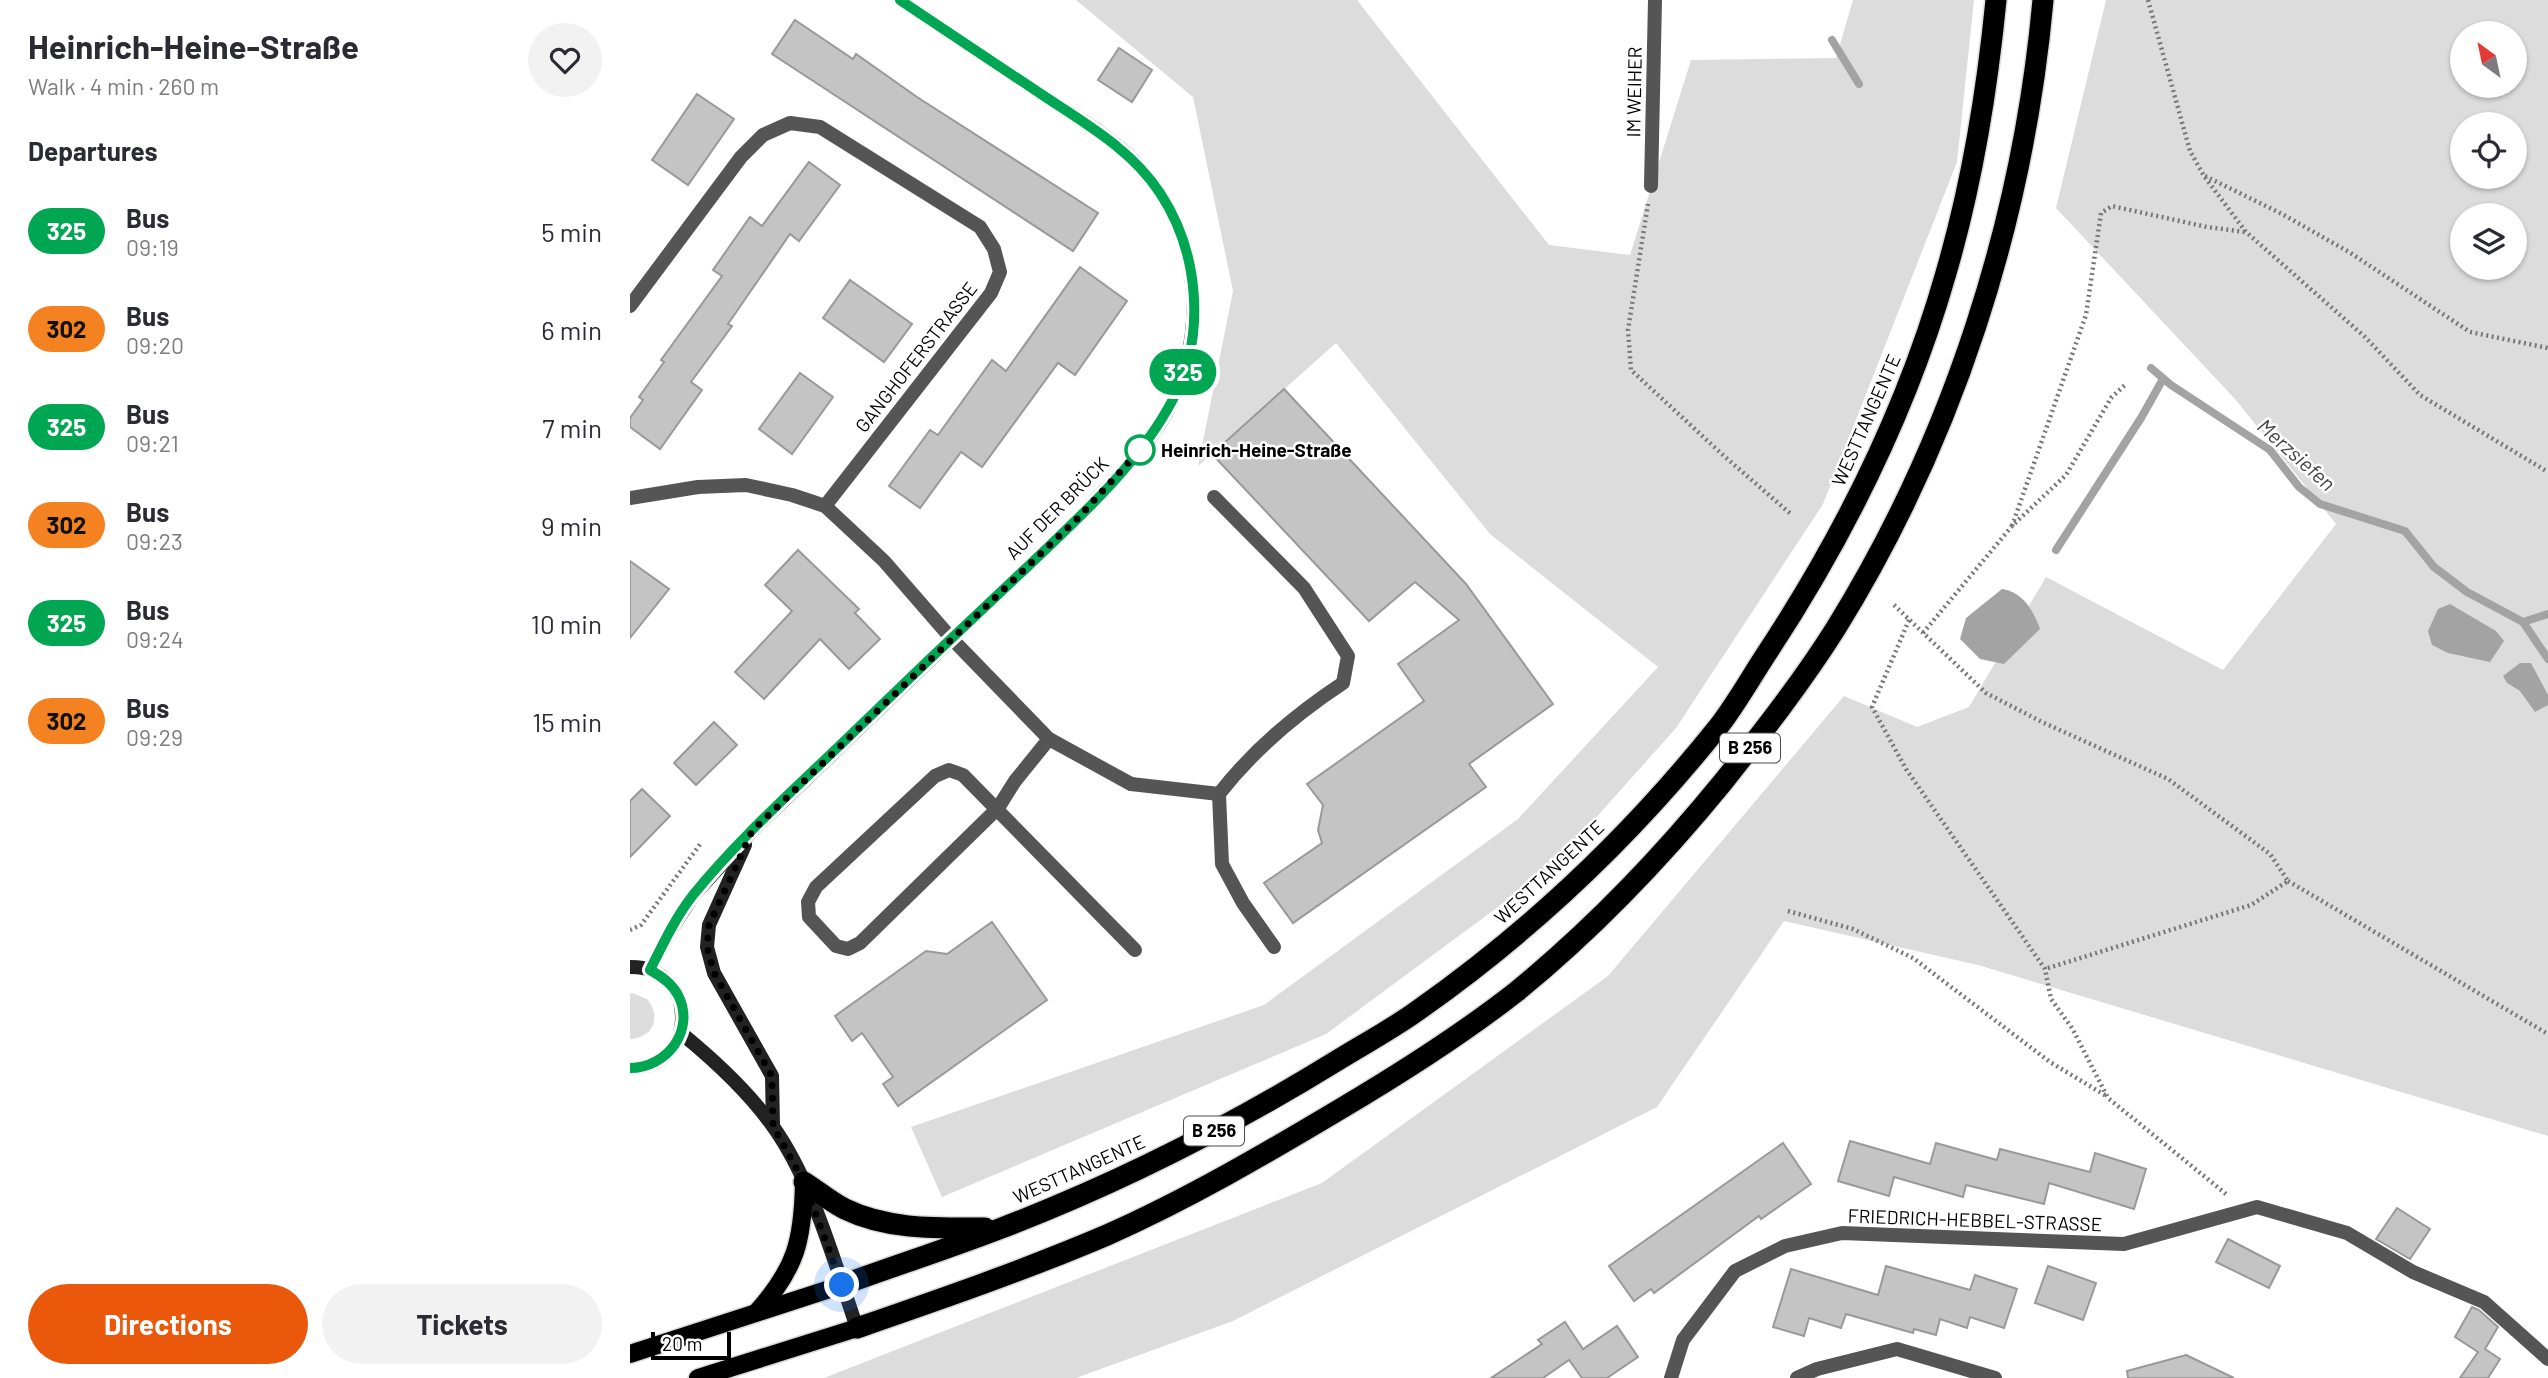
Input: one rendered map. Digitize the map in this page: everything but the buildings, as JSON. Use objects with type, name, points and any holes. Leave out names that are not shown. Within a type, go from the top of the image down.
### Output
[{"type":"highway","name":"WESTTANGENTE","points":[[842,1285],[1001,1228],[1099,1187],[1260,1108],[1416,1012],[1541,916],[1624,834],[1720,723],[1782,631],[1838,537],[1883,444],[1919,357],[1947,272],[1974,158],[1989,71],[1996,0]]},
{"type":"highway","name":"B 256","points":[[857,1328],[982,1285],[1107,1235],[1261,1157],[1408,1069],[1514,993],[1596,921],[1684,831],[1758,738],[1834,630],[1877,556],[1917,475],[1952,393],[1982,309],[2006,223],[2027,123],[2039,48],[2043,0]]},
{"type":"highway","name":"B 256","points":[[804,1182],[845,1209],[883,1223],[939,1228],[1001,1228]]},
{"type":"main road","name":"AUF DER BRÜCK","points":[[650,970],[670,929],[693,896],[752,831],[1078,518],[1151,436],[1174,399],[1188,358],[1195,316],[1192,272],[1180,231],[1160,192],[1132,159],[1099,132],[900,0]]},
{"type":"main road","name":"B 256","points":[[752,831],[709,925],[707,947],[714,973],[772,1076],[773,1126]]},
{"type":"main road","points":[[630,967],[650,970],[667,979],[678,995],[684,1014],[681,1033],[672,1049],[658,1062],[641,1068],[630,1068]]},
{"type":"main road","name":"B 256","points":[[681,1033],[734,1080],[773,1126],[804,1182],[857,1328]]},
{"type":"main road","name":"B 256","points":[[756,1313],[780,1286],[796,1254],[804,1220],[804,1182]]},
{"type":"main road","name":"WESTTANGENTE","points":[[630,1354],[842,1285]]},
{"type":"main road","points":[[698,1378],[857,1328]]},
{"type":"street","name":"IM WEIHER","points":[[1651,186],[1655,0]]},
{"type":"street","name":"GANGHOFERSTRASSE","points":[[630,306],[741,157],[763,135],[790,124],[820,127],[981,227],[994,249],[1000,272],[991,293],[825,506]]},
{"type":"street","points":[[630,498],[698,487],[746,485],[792,495],[825,506],[884,561],[951,638],[1049,739],[1131,784],[1219,794]]},
{"type":"street","points":[[1214,497],[1304,588],[1348,656],[1343,683],[1276,732],[1238,769],[1219,794],[1222,864],[1243,903],[1274,947]]},
{"type":"street","points":[[1049,739],[1014,781],[998,808],[860,943],[848,949],[836,946],[809,916],[808,902],[816,887],[934,776],[949,770],[963,775],[998,808],[1135,950]]},
{"type":"street","points":[[2252,1208],[2347,1233],[2413,1272],[2484,1302],[2548,1359]]},
{"type":"street","name":"FRIEDRICH-HEBBEL-STRASSE","points":[[1671,1378],[1683,1340],[1735,1271],[1785,1246],[1842,1233],[2123,1244],[2252,1208]]},
{"type":"street","points":[[1797,1378],[1817,1369],[1897,1349],[1995,1378]]},
{"type":"path","points":[[2148,0],[2190,151],[2204,176],[2246,232],[2365,337],[2420,395],[2548,472]]},
{"type":"path","points":[[2204,176],[2282,214],[2349,252],[2470,332],[2548,348]]},
{"type":"path","points":[[1651,186],[1628,330],[1631,370],[1792,515]]},
{"type":"path","points":[[2012,526],[2086,315],[2101,213],[2112,205],[2207,228],[2246,232]]},
{"type":"path","points":[[1923,633],[2012,526],[2066,475],[2111,398],[2125,385]]},
{"type":"path","points":[[1894,606],[1986,693],[2042,722],[2168,779],[2270,854],[2288,881],[2548,1034]]},
{"type":"path","points":[[1909,620],[1872,707],[1906,769],[2045,969],[2051,999],[2072,1028],[2108,1098]]},
{"type":"path","points":[[630,930],[641,925],[701,843]]},
{"type":"path","points":[[2045,969],[2251,905],[2288,881]]},
{"type":"path","points":[[1788,911],[1853,929],[1913,958],[2050,1062],[2108,1098],[2234,1200],[2252,1208]]},
{"type":"shaded area","points":[[1076,0],[1357,0],[1549,245],[1630,255],[1691,60],[1836,58],[1853,0],[1974,0],[1957,162],[1823,504],[1676,728],[1552,867],[1326,1034],[942,1197],[911,1127],[1264,1005],[1518,819],[1658,667],[1490,534],[1336,343],[1198,466],[1233,291],[1193,97]]},
{"type":"shaded area","points":[[2106,0],[2548,0],[2548,1136],[1978,965],[1784,921],[1657,1107],[1233,1321],[1076,1378],[824,1378],[1322,1183],[1608,976],[1844,696],[1917,727],[1969,707],[2046,577],[2223,670],[2336,524],[2235,399],[2056,208]]},
{"type":"shaded area","points":[[2002,589],[2016,594],[2026,603],[2040,629],[2004,664],[1980,659],[1960,639],[1966,618]]},
{"type":"shaded area","points":[[2450,604],[2496,631],[2504,641],[2490,662],[2448,653],[2432,645],[2428,631],[2438,609]]},
{"type":"shaded area","points":[[2520,663],[2531,663],[2548,695],[2548,705],[2535,712],[2520,691],[2507,683],[2503,676]]},
{"type":"shaded area","points":[[630,994],[647,999],[652,1006],[654,1019],[649,1031],[638,1038],[630,1039]]},
{"type":"waterway","name":"Merzsiefen","points":[[1832,40],[1859,84]]},
{"type":"waterway","name":"Merzsiefen","points":[[2151,368],[2171,385],[2270,450],[2299,487],[2320,504],[2405,531],[2434,567],[2467,592],[2523,622],[2548,659]]},
{"type":"waterway","points":[[2056,550],[2163,379]]},
{"type":"waterway","points":[[2523,622],[2548,614]]},
{"type":"bus line","name":"325","points":[[630,1068],[641,1068],[658,1062],[672,1049],[681,1033],[684,1014],[678,995],[667,979],[650,970],[670,929],[693,896],[767,815],[1078,518],[1127,465],[1151,436],[1174,399],[1188,358],[1195,316],[1192,272],[1180,231],[1160,192],[1132,159],[1099,132],[900,0]]},
{"type":"place","name":"Heinrich-Heine-Straße","points":[[1140,450]]},
{"type":"route","points":[[842,1285],[804,1182],[773,1126],[772,1076],[714,973],[707,947],[709,925],[752,831],[1078,518],[1140,450]]}]
